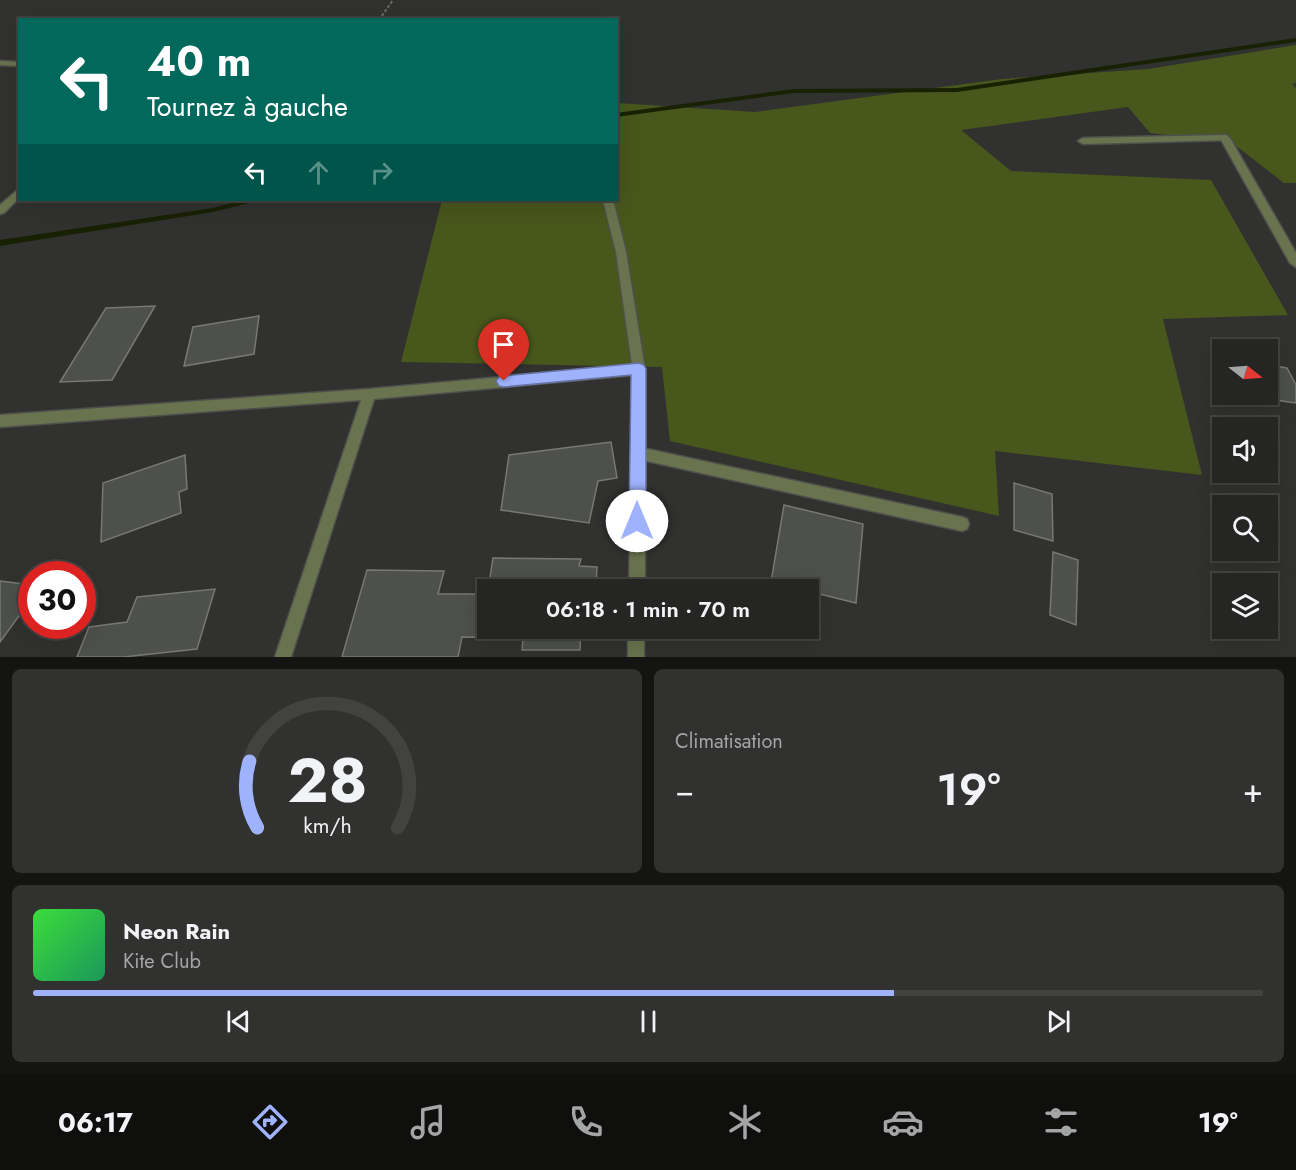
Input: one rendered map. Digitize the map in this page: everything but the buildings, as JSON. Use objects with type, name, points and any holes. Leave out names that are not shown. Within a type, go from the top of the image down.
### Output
[{"type":"street","points":[[0,63],[18,64]]},
{"type":"street","points":[[1083,141],[1225,138],[1296,263]]},
{"type":"street","points":[[0,212],[18,193]]},
{"type":"street","points":[[608,201],[621,252],[639,369],[637,579]]},
{"type":"street","points":[[0,421],[369,394],[639,369]]},
{"type":"street","points":[[282,657],[369,394]]},
{"type":"street","points":[[638,453],[962,524]]},
{"type":"street","points":[[636,639],[636,657]]},
{"type":"path","points":[[380,18],[393,0]]},
{"type":"green space","points":[[1296,45],[1296,83],[1292,84],[1296,88],[1296,183],[1284,183],[1231,142],[1150,133],[1128,107],[961,130],[1011,171],[1211,180],[1288,315],[1163,319],[1202,475],[995,451],[999,516],[670,441],[662,367],[401,362],[442,201],[618,201],[618,103],[755,112],[1002,79],[1148,69]]},
{"type":"waterway","points":[[618,115],[794,91],[957,90],[1296,40]]},
{"type":"waterway","points":[[0,243],[213,210],[246,201]]},
{"type":"route","points":[[504,381],[639,369],[637,521]]}]
